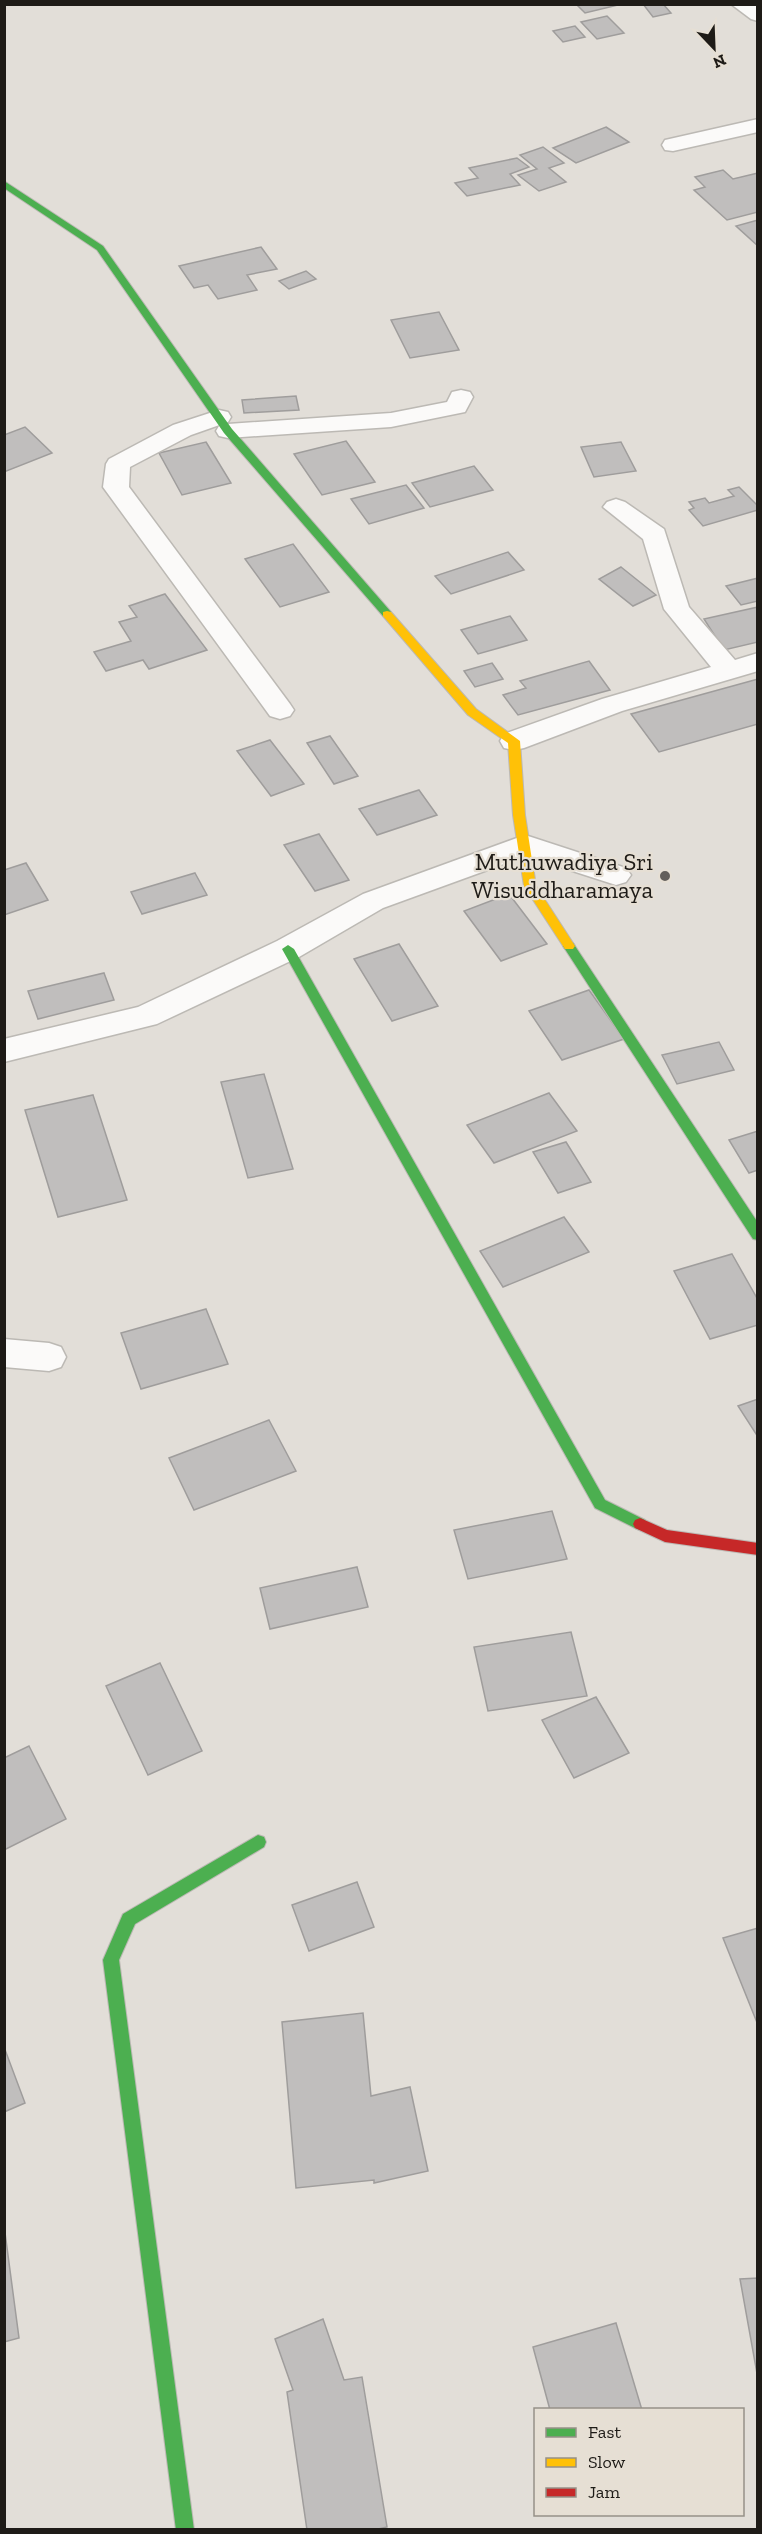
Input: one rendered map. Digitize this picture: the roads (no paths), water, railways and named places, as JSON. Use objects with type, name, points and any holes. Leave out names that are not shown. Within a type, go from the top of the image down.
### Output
[{"type":"street","points":[[741,4],[758,15]]},
{"type":"street","points":[[673,145],[758,125]]},
{"type":"street","points":[[4,184],[100,248],[224,424],[472,712],[514,741],[531,886],[758,1235]]},
{"type":"street","points":[[280,710],[116,488],[118,464],[182,430],[224,424],[391,420],[456,407],[461,397]]},
{"type":"street","points":[[616,507],[655,535],[677,609],[729,670]]},
{"type":"street","points":[[514,741],[612,705],[758,662]]},
{"type":"street","points":[[4,1051],[146,1016],[288,949],[373,901],[525,844],[616,875]]},
{"type":"street","points":[[288,949],[600,1504],[665,1536],[758,1549]]},
{"type":"street","points":[[4,1353],[49,1357]]},
{"type":"street","points":[[185,2529],[111,1959],[129,1919],[258,1842]]},
{"type":"place","name":"Muthuwadiya Sri Wisuddharamaya","points":[[665,876]]}]
